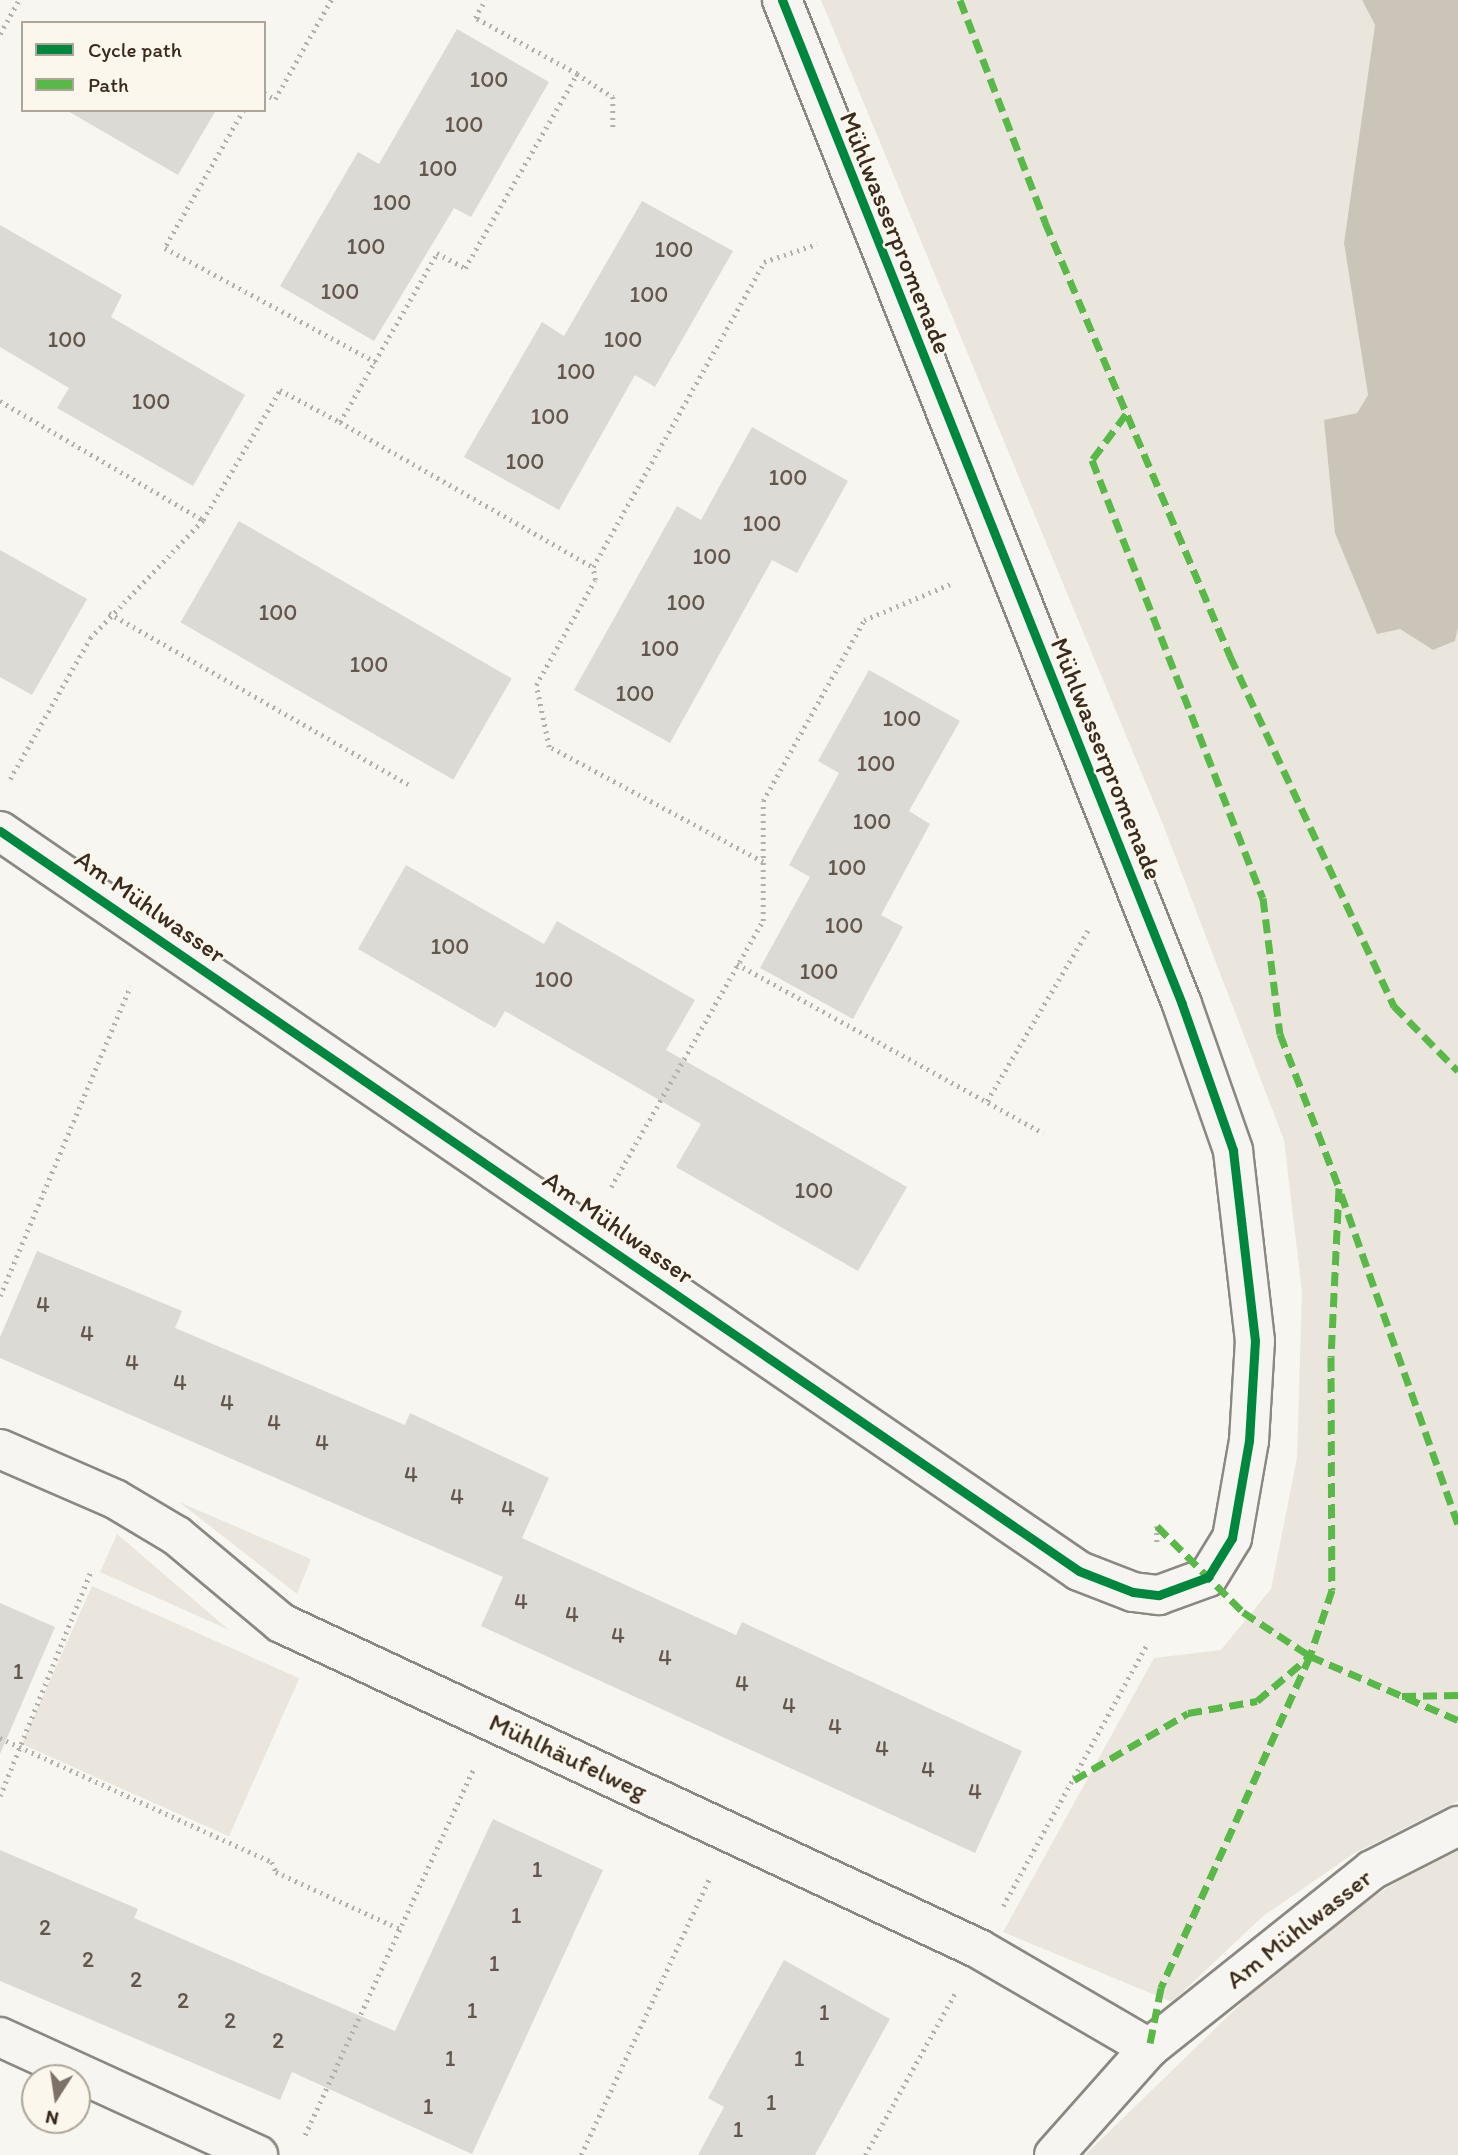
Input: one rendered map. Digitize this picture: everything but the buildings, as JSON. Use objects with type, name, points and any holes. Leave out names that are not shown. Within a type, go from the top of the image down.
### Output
[{"type":"street","name":"Mühlwasserpromenade","points":[[782,0],[1182,1004],[1233,1150],[1255,1342],[1249,1441],[1223,1560],[1208,1577],[1159,1595]]},
{"type":"street","name":"Am Mühlwasser","points":[[0,831],[1079,1571],[1133,1592],[1159,1595]]},
{"type":"street","name":"Mühlhäufelweg","points":[[0,1450],[115,1499],[177,1536],[281,1623],[979,1949],[1149,2048]]},
{"type":"street","name":"Am Mühlwasser","points":[[1054,2155],[1149,2048],[1372,1870],[1458,1826]]},
{"type":"street","points":[[0,2038],[258,2155]]},
{"type":"path","points":[[0,34],[19,0]]},
{"type":"path","points":[[266,94],[275,99],[331,0]]},
{"type":"path","points":[[485,0],[475,18],[613,97],[613,130]]},
{"type":"path","points":[[340,422],[437,253],[466,268],[577,74]]},
{"type":"path","points":[[243,112],[164,248],[376,362]]},
{"type":"path","points":[[763,862],[550,747],[536,685],[595,580],[593,567],[764,262],[817,244]]},
{"type":"path","points":[[9,779],[109,613],[204,520],[280,390],[593,567]]},
{"type":"path","points":[[0,401],[204,520]]},
{"type":"path","points":[[611,1187],[763,921],[763,801],[864,620],[953,583]]},
{"type":"path","points":[[109,613],[409,785]]},
{"type":"path","points":[[988,1101],[1090,927]]},
{"type":"path","points":[[737,964],[1043,1133]]},
{"type":"path","points":[[0,1296],[130,986]]},
{"type":"path","points":[[1001,1909],[1139,1665],[1159,1595],[1157,1526]]},
{"type":"path","points":[[0,1796],[91,1571]]},
{"type":"path","points":[[0,1738],[400,1929]]},
{"type":"path","points":[[301,2143],[478,1757]]},
{"type":"path","points":[[581,2155],[715,1866]]},
{"type":"path","points":[[865,2155],[962,1980]]},
{"type":"shaded area","points":[[821,0],[1362,0],[1375,25],[1344,243],[1368,395],[1357,413],[1324,421],[1400,629],[1433,650],[1455,641],[1458,628],[1458,1801],[1353,1854],[1262,1917],[1172,2002],[1003,1932],[1154,1658],[1221,1650],[1271,1589],[1297,1458],[1302,1292],[1284,1140],[1164,827]]},
{"type":"shaded area","points":[[1362,0],[1458,0],[1458,628],[1455,641],[1433,650],[1400,629],[1377,634],[1335,533],[1324,420],[1357,413],[1368,395],[1344,243],[1375,25]]},
{"type":"shaded area","points":[[179,1502],[311,1559],[297,1594]]},
{"type":"shaded area","points":[[117,1534],[229,1630],[100,1572]]},
{"type":"shaded area","points":[[92,1586],[299,1678],[229,1836],[22,1744]]},
{"type":"shaded area","points":[[1458,1851],[1458,2155],[1085,2155],[1290,1956],[1391,1885]]},
{"type":"marked path","points":[[960,0],[1045,222],[1230,656],[1394,1006],[1458,1071]]},
{"type":"marked path","points":[[1126,414],[1092,460],[1263,898],[1280,1034],[1339,1188],[1331,1357],[1332,1590],[1310,1656],[1458,1720]]},
{"type":"marked path","points":[[1341,1194],[1458,1524]]},
{"type":"marked path","points":[[1157,1526],[1243,1612],[1310,1656]]},
{"type":"marked path","points":[[1074,1780],[1188,1713],[1257,1701],[1310,1656],[1161,1988],[1149,2048]]},
{"type":"marked path","points":[[1402,1696],[1458,1695]]},
{"type":"cycle path","points":[[0,831],[1079,1571],[1133,1592],[1159,1595],[1208,1577],[1232,1538],[1249,1441],[1255,1341],[1233,1150],[1182,1004],[782,0]]}]
